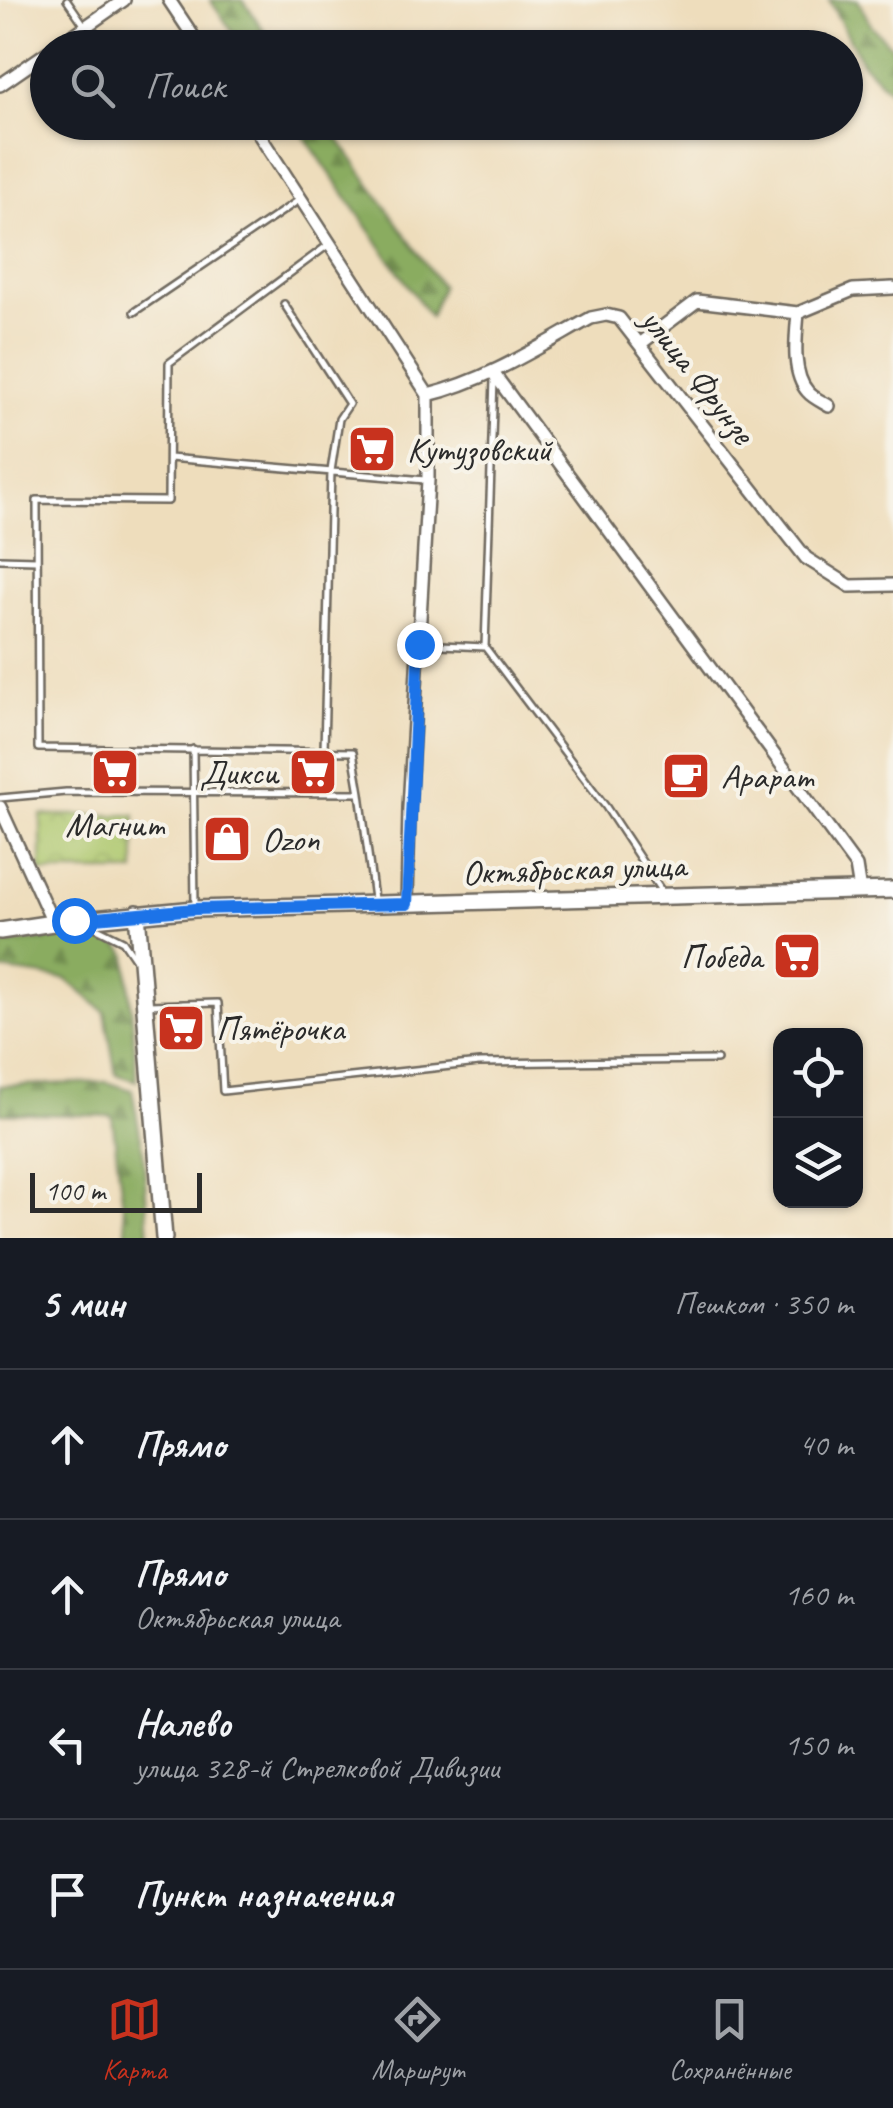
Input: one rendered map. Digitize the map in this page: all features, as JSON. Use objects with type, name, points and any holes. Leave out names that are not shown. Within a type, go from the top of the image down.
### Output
[{"type":"main road","name":"Октябрьская улица","points":[[0,931],[195,909],[893,890]]},
{"type":"main road","points":[[137,913],[164,1238]]},
{"type":"street","points":[[80,30],[124,0]]},
{"type":"street","points":[[169,0],[189,30]]},
{"type":"street","points":[[0,85],[30,64]]},
{"type":"street","points":[[263,140],[428,395],[428,480],[407,904]]},
{"type":"street","points":[[640,344],[698,301],[798,313],[853,290],[893,288]]},
{"type":"street","points":[[798,313],[798,365],[807,392],[829,406]]},
{"type":"street","name":"улица Фрунзе","points":[[428,395],[494,374],[591,318],[606,314],[620,318],[806,558],[850,586],[893,585]]},
{"type":"street","points":[[494,374],[856,866],[860,891]]},
{"type":"street","points":[[0,807],[53,923]]},
{"type":"lane","points":[[67,0],[86,26]]},
{"type":"lane","points":[[134,312],[301,198]]},
{"type":"lane","points":[[328,245],[169,363],[168,500],[37,500],[38,748],[352,752],[374,904]]},
{"type":"lane","points":[[284,304],[349,404],[339,420],[331,471],[324,750]]},
{"type":"lane","points":[[494,374],[485,647],[606,807],[665,897]]},
{"type":"lane","points":[[168,458],[428,480]]},
{"type":"lane","points":[[0,559],[36,560]]},
{"type":"lane","points":[[419,644],[485,647]]},
{"type":"lane","points":[[193,749],[195,909]]},
{"type":"lane","points":[[0,798],[66,792],[360,793]]},
{"type":"lane","points":[[74,920],[102,928],[123,941],[136,961],[144,998],[218,1003],[223,1091],[478,1062],[718,1060]]},
{"type":"green space","points":[[210,0],[243,0],[263,30],[231,30]]},
{"type":"green space","points":[[829,0],[858,0],[871,25],[893,48],[891,92],[863,64],[863,30],[845,30]]},
{"type":"green space","points":[[307,140],[339,140],[442,287],[430,317]]},
{"type":"green space","points":[[41,815],[135,815],[135,872],[41,872]]},
{"type":"green space","points":[[73,934],[110,940],[127,955],[137,1081],[116,1074],[105,1012],[66,979],[0,970],[0,945]]},
{"type":"green space","points":[[106,1082],[132,1090],[143,1150],[149,1238],[127,1238],[112,1116],[0,1113],[0,1086]]},
{"type":"place","name":"Кутузовский","points":[[372,449]]},
{"type":"place","name":"Магнит","points":[[115,772]]},
{"type":"place","name":"Дикси","points":[[313,772]]},
{"type":"place","name":"Арарат","points":[[686,776]]},
{"type":"place","name":"Ozon","points":[[227,839]]},
{"type":"place","name":"Победа","points":[[797,956]]},
{"type":"place","name":"Пятёрочка","points":[[181,1028]]},
{"type":"route","points":[[74,920],[195,909],[407,904],[419,644]]}]
